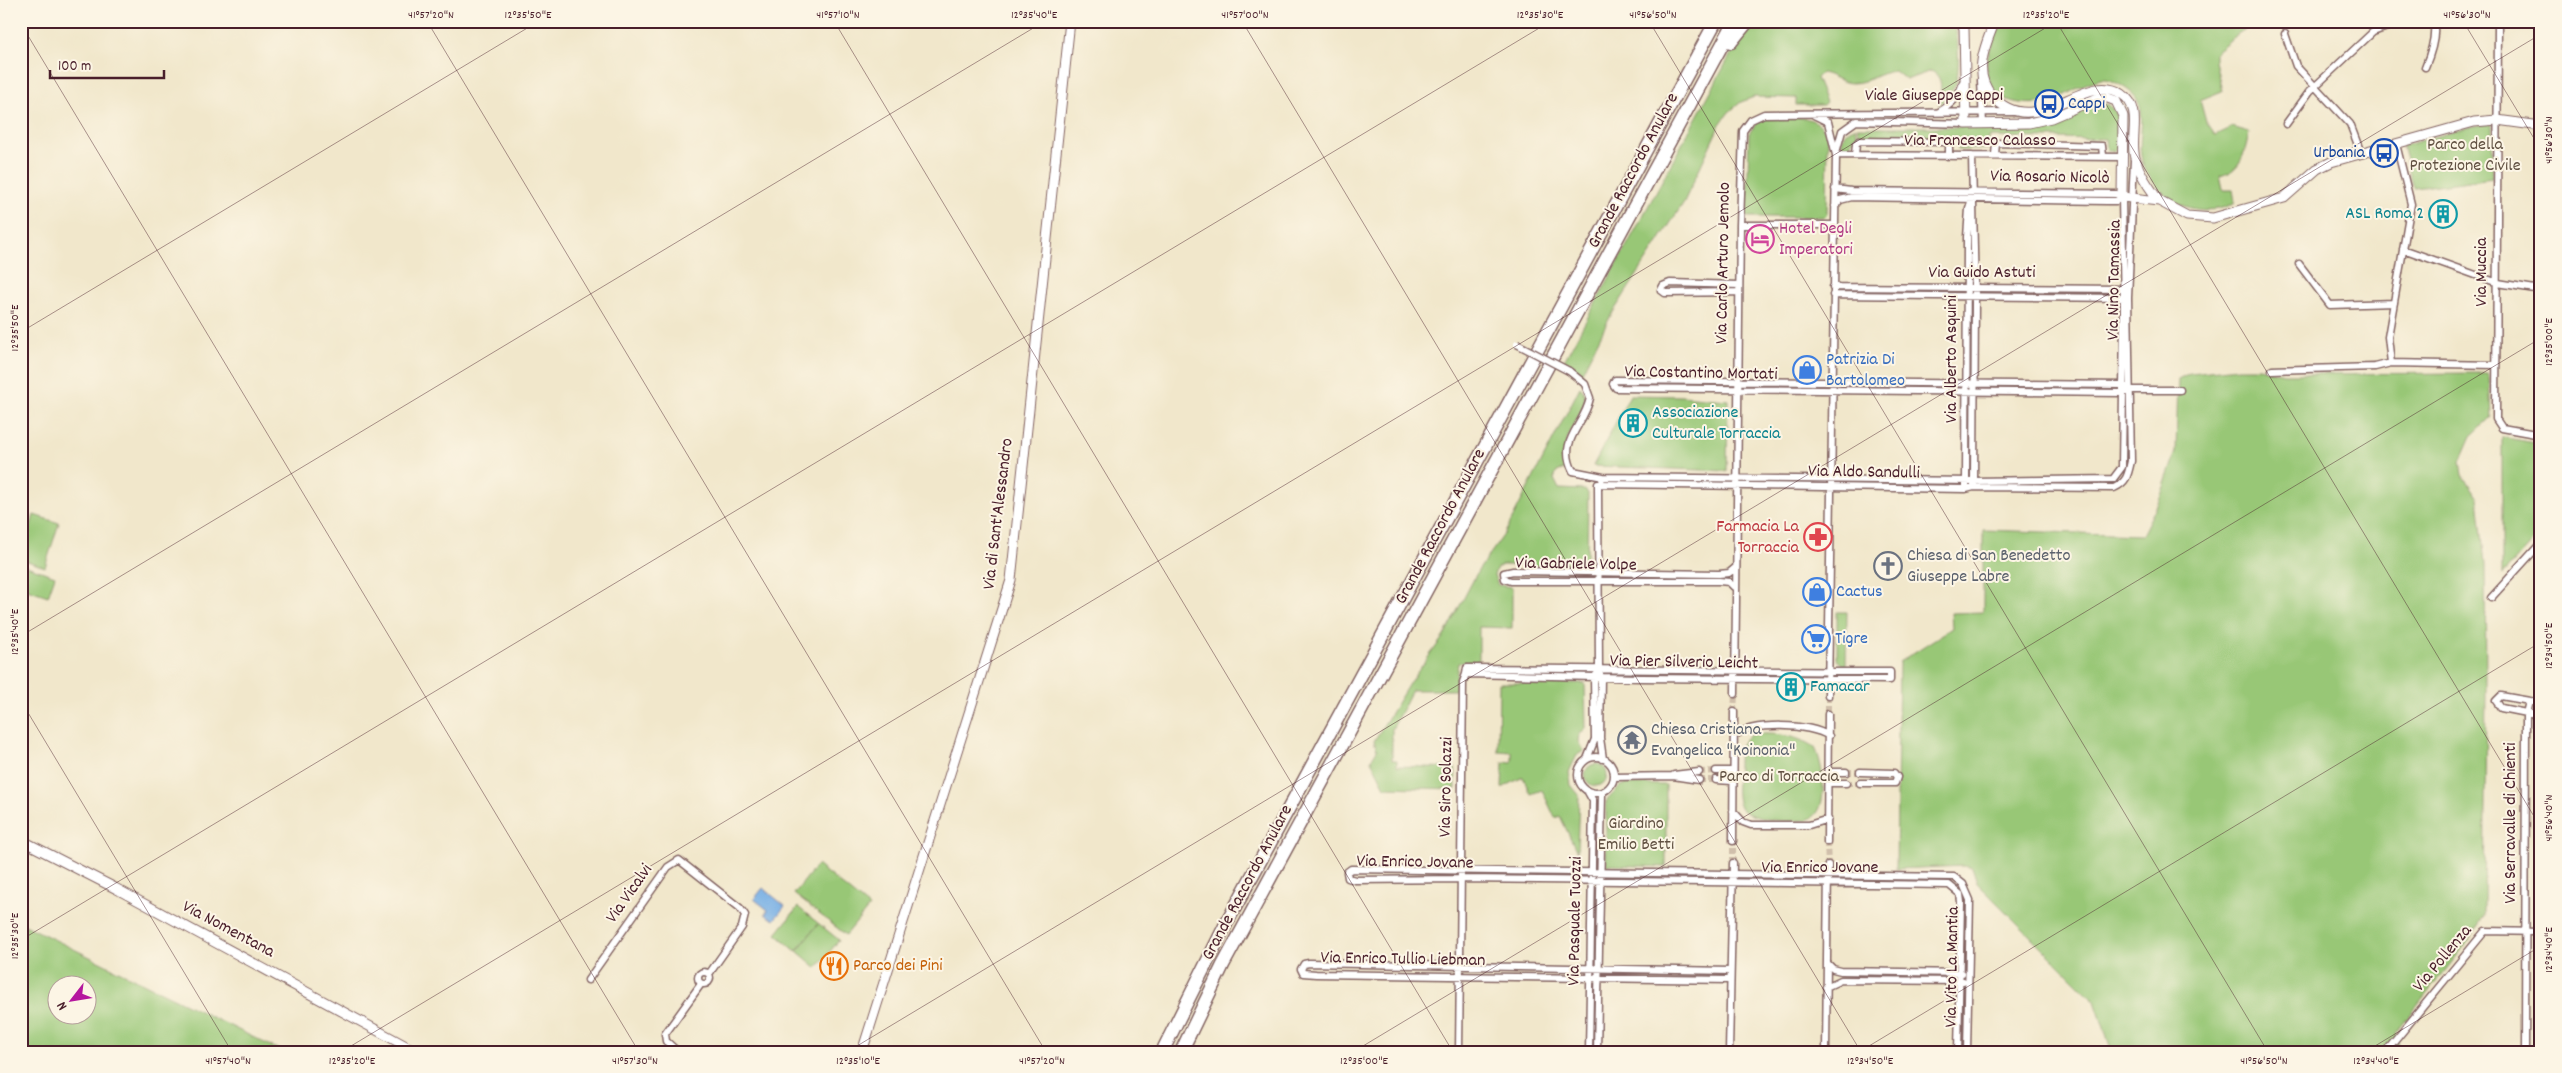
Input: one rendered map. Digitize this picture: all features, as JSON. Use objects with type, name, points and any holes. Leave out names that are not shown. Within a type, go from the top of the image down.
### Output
[{"type":"highway","points":[[1700,52],[1709,21]]},
{"type":"highway","name":"Grande Raccordo Anulare","points":[[1162,1052],[1226,924],[1716,21]]},
{"type":"highway","name":"Grande Raccordo Anulare","points":[[1181,1052],[1233,948],[1735,21]]},
{"type":"highway","points":[[1706,76],[1748,21]]},
{"type":"street","name":"Via di Sant'Alessandro","points":[[862,1052],[1011,580],[1070,21]]},
{"type":"street","points":[[1960,21],[1964,28],[1966,124]]},
{"type":"street","points":[[1983,124],[1982,62],[1995,21]]},
{"type":"street","points":[[2286,124],[2315,86],[2373,32],[2404,21]]},
{"type":"street","points":[[2425,67],[2435,30],[2434,21]]},
{"type":"street","name":"Via Muccia","points":[[2498,21],[2496,418],[2498,425],[2502,428],[2541,435]]},
{"type":"street","points":[[2285,34],[2294,61],[2350,124],[2361,153]]},
{"type":"street","points":[[1938,113],[1953,103],[1960,92],[1964,77]]},
{"type":"street","points":[[1981,80],[1995,98],[2015,112]]},
{"type":"street","name":"Viale Giuseppe Cappi","points":[[1751,120],[1764,114],[2031,112],[2054,106],[2093,89],[2104,87],[2115,90]]},
{"type":"street","name":"Via Nino Tamassia","points":[[2113,479],[2122,467],[2122,393],[2134,155],[2134,112],[2129,100],[2115,90]]},
{"type":"street","name":"Viale Giuseppe Cappi","points":[[1836,155],[1842,131],[1856,121],[1966,124],[2029,122],[2051,118],[2098,98],[2108,98],[2116,102]]},
{"type":"street","name":"Via Nino Tamassia","points":[[2116,102],[2123,116],[2122,197],[2127,289]]},
{"type":"street","points":[[1811,113],[1828,122],[1836,155],[1828,696]]},
{"type":"street","name":"Via Carlo Arturo Jemolo","points":[[1735,694],[1734,587],[1742,136],[1746,125],[1751,120]]},
{"type":"street","points":[[2122,197],[2159,201],[2187,216],[2213,218],[2284,198],[2325,164],[2361,153],[2474,122],[2497,120],[2541,126]]},
{"type":"street","points":[[1855,155],[1858,141],[1949,142],[1949,155]]},
{"type":"street","points":[[1995,156],[1996,143],[2102,146],[2103,156]]},
{"type":"street","points":[[2391,364],[2388,343],[2411,204],[2396,144]]},
{"type":"street","name":"Via Francesco Calasso","points":[[1836,155],[2123,156]]},
{"type":"street","points":[[2134,155],[2143,178],[2159,201]]},
{"type":"street","name":"Via Alberto Asquini","points":[[1972,156],[1975,288],[1974,484]]},
{"type":"street","name":"Via Rosario Nicolò","points":[[1835,189],[1851,191],[2117,194],[2122,197],[2116,201],[1852,197],[1840,200],[1835,206]]},
{"type":"street","name":"Via Alberto Asquini","points":[[1966,489],[1967,291],[1969,209],[1973,199]]},
{"type":"street","points":[[1740,225],[1834,225]]},
{"type":"street","points":[[2403,249],[2498,283],[2541,290]]},
{"type":"street","points":[[2299,264],[2330,305],[2394,303]]},
{"type":"street","points":[[1670,283],[1739,289],[1665,293],[1661,290],[1663,286],[1670,283]]},
{"type":"street","name":"Via Guido Astuti","points":[[1834,287],[1967,291],[1975,296],[2126,298]]},
{"type":"street","name":"Via Guido Astuti","points":[[1833,295],[1967,291],[1975,288],[2127,289]]},
{"type":"street","name":"Via Nino Tamassia","points":[[2126,298],[2131,462],[2127,480]]},
{"type":"street","name":"Via Aldo Sandulli","points":[[1517,344],[1568,371],[1584,384],[1590,398],[1566,451],[1569,463],[1574,471],[1603,477],[1966,481],[1974,484],[2114,488],[2127,480]]},
{"type":"street","points":[[2272,370],[2375,367],[2391,364],[2496,365]]},
{"type":"street","name":"Via Costantino Mortati","points":[[2123,385],[1616,380],[1613,384],[1616,388],[1974,393],[2122,393],[2130,390]]},
{"type":"street","points":[[2123,385],[2130,390],[2180,390]]},
{"type":"street","points":[[1587,759],[1595,757],[1603,759],[1612,766],[1614,777],[1610,787],[1602,793],[1588,792],[1580,784],[1578,773],[1587,759],[1595,739],[1600,572],[1598,484],[1603,477]]},
{"type":"street","name":"Via Aldo Sandulli","points":[[1598,484],[1966,489],[1974,484],[2113,479]]},
{"type":"street","points":[[2491,598],[2541,543]]},
{"type":"street","name":"Via Gabriele Volpe","points":[[1734,587],[1729,582],[1719,580],[1511,581],[1504,579],[1504,573],[1513,571],[1719,574],[1729,573],[1735,568]]},
{"type":"street","name":"Via Pier Silverio Leicht","points":[[1466,674],[1467,668],[1598,675],[1734,679],[1890,680],[1890,672],[1734,671],[1598,675]]},
{"type":"street","name":"Via Siro Solazzi","points":[[1460,1052],[1463,682],[1466,674]]},
{"type":"street","points":[[1598,675],[1600,738],[1603,759]]},
{"type":"street","points":[[2541,703],[2501,696],[2496,700],[2501,708],[2541,716]]},
{"type":"street","name":"Via Serravalle di Chienti","points":[[2525,1052],[2526,714],[2529,701]]},
{"type":"street","points":[[1733,841],[1732,771],[1734,712]]},
{"type":"street","points":[[1827,842],[1829,782],[1828,714]]},
{"type":"street","points":[[1734,736],[1755,727],[1811,728],[1829,736]]},
{"type":"street","points":[[1716,772],[1732,771]]},
{"type":"street","points":[[1614,777],[1673,776],[1699,772]]},
{"type":"street","points":[[1829,772],[1846,772]]},
{"type":"street","points":[[1860,772],[1894,773],[1897,778],[1895,783],[1860,783]]},
{"type":"street","points":[[1673,776],[1699,780]]},
{"type":"street","points":[[1716,780],[1732,781]]},
{"type":"street","points":[[1829,782],[1846,783]]},
{"type":"street","name":"Via Pasquale Tuozzi","points":[[1588,792],[1592,801],[1589,1052]]},
{"type":"street","name":"Via Pasquale Tuozzi","points":[[1597,1052],[1602,793]]},
{"type":"street","points":[[1733,811],[1743,822],[1751,825],[1809,826],[1828,819]]},
{"type":"street","name":"Via Nomentana","points":[[21,840],[115,888],[418,1052]]},
{"type":"street","name":"Via Vicalvi","points":[[588,980],[668,867],[679,860],[740,908],[745,915],[742,927],[709,974],[703,972],[699,975],[698,980],[701,984],[665,1034],[666,1041],[678,1052]]},
{"type":"street","points":[[1729,1052],[1733,864]]},
{"type":"street","points":[[1826,1052],[1828,865]]},
{"type":"street","name":"Via Enrico Jovane","points":[[1956,889],[1949,885],[1828,883],[1733,879],[1600,873],[1592,872],[1351,869],[1346,875],[1354,880],[1600,880],[1733,879],[1828,875],[1947,875],[1963,884]]},
{"type":"street","points":[[1890,875],[1890,883]]},
{"type":"street","name":"Via Vito La Mantia","points":[[1963,884],[1970,900],[1967,1052]]},
{"type":"street","name":"Via Vito La Mantia","points":[[1956,889],[1960,902],[1958,1052]]},
{"type":"street","name":"Via Pollenza","points":[[2389,1048],[2485,931],[2541,932]]},
{"type":"street","name":"Via Enrico Tullio Liebman","points":[[1730,971],[1309,963],[1304,964],[1301,969],[1303,973],[1316,974],[1730,980]]},
{"type":"street","points":[[1827,963],[1841,972],[1968,972]]},
{"type":"street","points":[[1826,988],[1841,980],[1968,981]]},
{"type":"green space","points":[[1755,21],[1953,21],[1957,35],[1958,52],[1956,83],[1951,92],[1939,105],[1940,81],[1931,71],[1906,80],[1895,71],[1858,83],[1844,82],[1821,73],[1816,78],[1826,102],[1823,105],[1796,105],[1796,98],[1754,97],[1741,102],[1729,112],[1720,124],[1684,202],[1610,317],[1581,374],[1564,361],[1731,54]]},
{"type":"green space","points":[[2002,21],[2254,21],[2215,52],[2215,61],[2222,91],[2200,100],[2206,122],[2215,135],[2232,127],[2249,132],[2244,153],[2238,165],[2220,176],[2223,190],[2233,190],[2235,202],[2220,209],[2196,209],[2176,202],[2160,190],[2149,176],[2142,160],[2140,147],[2142,120],[2139,104],[2135,96],[2115,82],[2104,79],[2096,80],[2056,99],[2031,104],[2007,100],[1998,94],[1990,86],[1987,74],[1987,60],[1991,45]]},
{"type":"green space","points":[[2106,104],[2115,111],[2119,122],[2119,147],[2114,152],[2107,150],[2106,139],[1989,137],[1989,149],[1958,150],[1957,137],[1860,136],[1857,127],[2016,127],[2059,120],[2098,105]]},
{"type":"green space","points":[[1767,118],[1803,118],[1818,123],[1824,129],[1828,138],[1827,214],[1824,217],[1747,217],[1749,133],[1757,123]]},
{"type":"green space","name":"Parco della Protezione Civile","points":[[2492,124],[2493,178],[2414,188],[2402,146],[2473,126]]},
{"type":"green space","points":[[1855,127],[1858,136],[1851,142],[1850,149],[1842,146],[1845,134]]},
{"type":"green space","points":[[2238,368],[2260,368],[2284,374],[2487,373],[2489,376],[2491,417],[2471,436],[2460,461],[2462,475],[2478,498],[2485,564],[2484,915],[2470,939],[2396,1033],[2399,1046],[2407,1052],[2112,1052],[2095,1001],[1977,883],[1972,868],[1964,866],[1896,869],[1899,662],[1952,628],[1951,613],[1983,612],[1983,530],[2142,535],[2159,501],[2176,452],[2178,379],[2190,373]]},
{"type":"green space","points":[[1580,387],[1584,394],[1584,402],[1566,445],[1564,456],[1567,468],[1557,472],[1554,479],[1559,489],[1585,490],[1588,493],[1587,564],[1584,566],[1502,565],[1497,568],[1494,575],[1498,585],[1512,587],[1512,628],[1479,627],[1479,660],[1458,663],[1455,690],[1412,690],[1392,729],[1392,760],[1397,760],[1397,766],[1455,768],[1456,789],[1385,787],[1371,760],[1377,750],[1374,741],[1410,682],[1444,636],[1478,571],[1505,533]]},
{"type":"green space","points":[[1630,395],[1682,396],[1728,400],[1727,471],[1593,466]]},
{"type":"green space","points":[[2502,437],[2541,444],[2541,532],[2502,575]]},
{"type":"green space","points":[[34,515],[59,523],[45,567],[21,559]]},
{"type":"green space","points":[[21,564],[55,576],[48,596],[21,587]]},
{"type":"green space","points":[[1837,612],[1847,612],[1846,665],[1841,664],[1837,659]]},
{"type":"green space","points":[[1499,683],[1585,683],[1586,728],[1580,734],[1579,741],[1584,751],[1577,755],[1569,772],[1571,785],[1579,795],[1577,852],[1560,816],[1555,818],[1542,790],[1531,794],[1523,777],[1502,788],[1503,762],[1512,763],[1512,752],[1498,751]]},
{"type":"green space","name":"Parco di Torraccia","points":[[1754,734],[1786,736],[1801,740],[1815,748],[1822,774],[1823,794],[1818,811],[1813,817],[1797,821],[1775,820],[1753,816],[1740,807],[1737,792],[1739,750],[1742,742]]},
{"type":"green space","points":[[1596,764],[1604,767],[1607,775],[1604,783],[1596,786],[1588,783],[1585,775],[1588,767]]},
{"type":"green space","name":"Giardino Emilio Betti","points":[[1626,784],[1666,785],[1666,867],[1606,865],[1606,801],[1621,786]]},
{"type":"green space","points":[[817,865],[869,907],[846,935],[794,894]]},
{"type":"green space","points":[[798,907],[839,940],[817,968],[797,951],[818,924],[796,951],[776,934]]},
{"type":"green space","points":[[21,923],[283,1052],[21,1052]]},
{"type":"water","points":[[763,888],[785,906],[774,920],[765,914],[768,910],[754,899]]},
{"type":"tunnel","points":[[1734,712],[1735,694]]},
{"type":"tunnel","points":[[1828,696],[1828,714]]},
{"type":"tunnel","points":[[1699,772],[1716,771]]},
{"type":"tunnel","points":[[1846,772],[1860,772]]},
{"type":"tunnel","points":[[1699,780],[1716,780]]},
{"type":"tunnel","points":[[1846,783],[1860,783]]},
{"type":"tunnel","points":[[1733,841],[1733,863]]},
{"type":"tunnel","points":[[1827,842],[1828,865]]},
{"type":"place","name":"Cappi","points":[[2049,104]]},
{"type":"place","name":"Urbania","points":[[2384,153]]},
{"type":"place","name":"ASL Roma 2","points":[[2443,214]]},
{"type":"place","name":"Hotel Degli Imperatori","points":[[1760,239]]},
{"type":"place","name":"Patrizia Di Bartolomeo","points":[[1807,370]]},
{"type":"place","name":"Associazione Culturale Torraccia","points":[[1633,423]]},
{"type":"place","name":"Farmacia La Torraccia","points":[[1818,537]]},
{"type":"place","name":"Chiesa di San Benedetto Giuseppe Labre","points":[[1888,566]]},
{"type":"place","name":"Cactus","points":[[1817,592]]},
{"type":"place","name":"Tigre","points":[[1816,639]]},
{"type":"place","name":"Famacar","points":[[1791,687]]},
{"type":"place","name":"Chiesa Cristiana Evangelica \"Koinonia\"","points":[[1632,740]]},
{"type":"place","name":"Parco dei Pini","points":[[834,966]]}]
